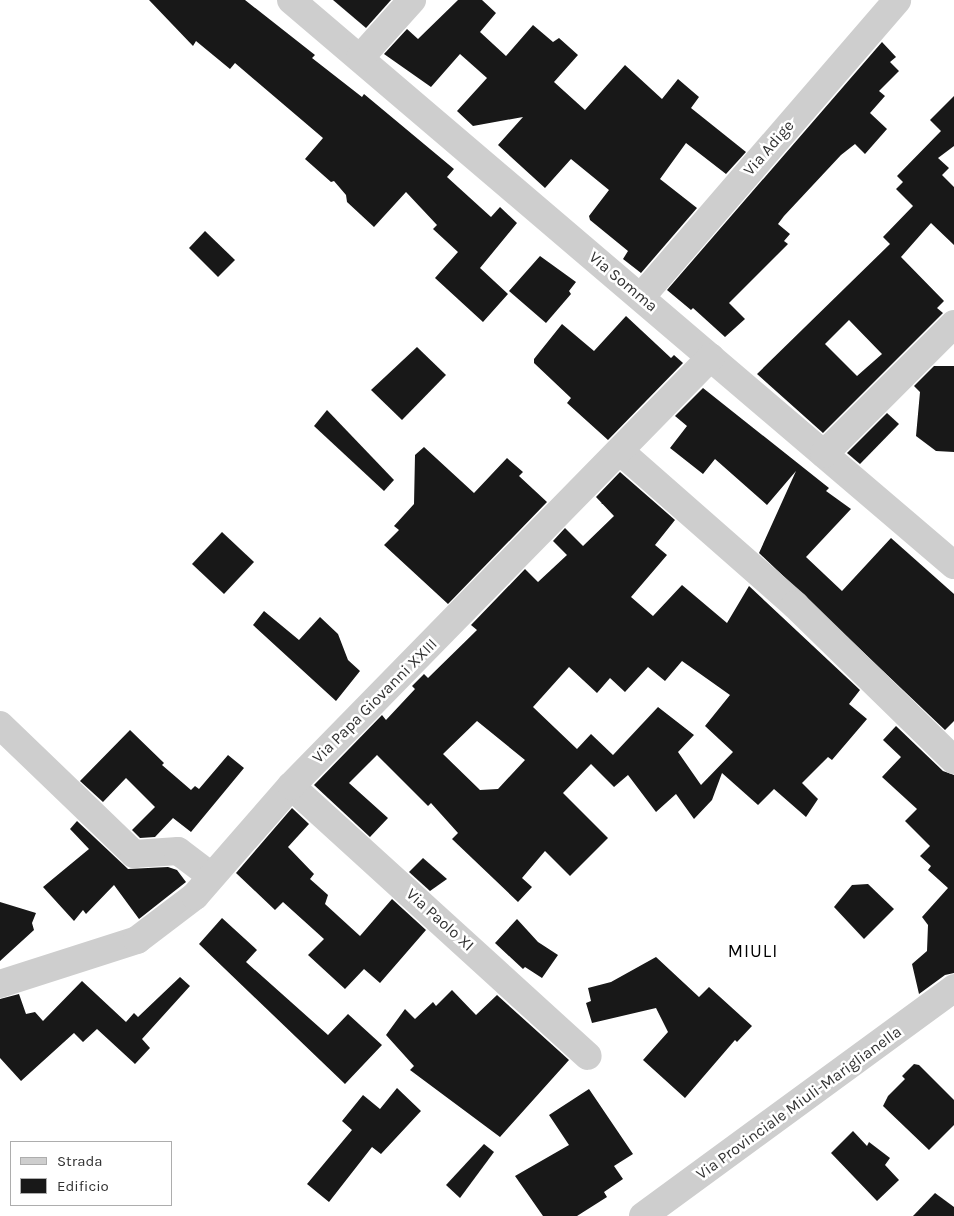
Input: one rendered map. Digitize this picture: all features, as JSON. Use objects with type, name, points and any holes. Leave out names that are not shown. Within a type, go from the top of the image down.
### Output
[{"type":"street","name":"Via Somma","points":[[291,0],[954,565]]},
{"type":"street","points":[[360,58],[412,0]]},
{"type":"street","name":"Via Adige","points":[[641,297],[898,0]]},
{"type":"street","points":[[824,454],[954,324]]},
{"type":"street","name":"Via Papa Giovanni XXIII","points":[[0,984],[137,940],[195,896],[210,875],[290,786],[621,452],[711,357]]},
{"type":"street","points":[[621,452],[795,605],[954,760]]},
{"type":"street","points":[[0,725],[134,854],[178,851],[210,875]]},
{"type":"street","name":"Via Paolo XI","points":[[290,786],[588,1056]]},
{"type":"street","name":"Via Provinciale Miuli-Mariglianella","points":[[643,1216],[954,988]]},
{"type":"building","points":[[149,0],[245,0],[315,55],[312,58],[362,97],[364,94],[454,169],[447,177],[491,217],[500,207],[517,223],[480,268],[508,294],[483,322],[435,278],[458,252],[433,229],[437,225],[406,192],[374,227],[347,202],[346,195],[334,181],[331,182],[305,159],[323,138],[235,63],[230,69],[196,41],[193,46]]},
{"type":"building","points":[[333,0],[391,0],[366,28]]},
{"type":"building","points":[[458,0],[482,0],[496,13],[480,32],[506,56],[533,25],[553,42],[559,38],[578,55],[554,82],[585,110],[625,65],[662,99],[678,79],[699,97],[691,108],[746,152],[726,174],[686,143],[660,179],[697,208],[641,273],[623,259],[628,251],[590,220],[589,216],[609,190],[571,159],[545,188],[498,145],[523,117],[473,126],[457,111],[487,78],[460,54],[431,87],[384,54],[407,29],[418,39]]},
{"type":"building","points":[[882,42],[896,57],[890,62],[899,71],[879,91],[885,96],[870,113],[887,129],[865,154],[855,144],[841,155],[784,216],[778,224],[790,234],[784,241],[788,244],[729,303],[745,319],[725,337],[693,308],[691,310],[667,290]]},
{"type":"building","points":[[954,96],[954,146],[938,158],[949,168],[942,175],[954,187],[954,245],[931,223],[901,257],[944,301],[937,308],[943,313],[823,433],[757,374],[890,244],[883,237],[913,206],[896,189],[903,182],[897,176],[941,131],[930,120]],"holes":[[[849,320],[882,354],[857,376],[825,344]]]},
{"type":"building","points":[[205,231],[235,260],[218,277],[189,248]]},
{"type":"building","points":[[540,256],[576,282],[569,291],[571,294],[546,323],[509,291]]},
{"type":"building","points":[[626,316],[671,358],[674,355],[683,363],[608,440],[567,403],[571,398],[534,363],[534,359],[562,324],[594,351]]},
{"type":"building","points":[[417,347],[446,375],[402,420],[371,390]]},
{"type":"building","points":[[934,366],[954,366],[954,452],[936,451],[916,436],[920,392],[914,386]]},
{"type":"building","points":[[703,388],[829,488],[826,491],[851,509],[806,557],[842,591],[891,538],[954,594],[954,721],[945,730],[759,553],[796,471],[767,505],[715,459],[703,474],[670,448],[687,426],[675,416]]},
{"type":"building","points":[[327,410],[394,480],[384,491],[314,426]]},
{"type":"building","points":[[887,413],[899,424],[860,464],[847,453]]},
{"type":"building","points":[[424,447],[474,493],[507,458],[523,472],[519,476],[547,502],[448,604],[384,545],[399,530],[394,526],[414,504],[415,455]]},
{"type":"building","points":[[620,472],[675,520],[655,545],[667,555],[631,597],[653,616],[682,585],[727,623],[749,586],[860,690],[849,704],[867,719],[832,760],[828,757],[802,783],[818,799],[806,817],[774,789],[758,805],[722,773],[712,800],[694,819],[676,794],[656,812],[628,775],[614,787],[591,764],[563,793],[608,838],[570,876],[545,851],[522,878],[532,887],[518,902],[452,839],[458,833],[431,803],[428,806],[377,755],[349,783],[388,818],[370,837],[314,785],[382,715],[386,720],[415,689],[412,686],[424,674],[428,678],[477,630],[471,625],[525,569],[538,582],[567,555],[553,541],[565,528],[583,546],[614,516],[596,497]],"holes":[[[682,661],[730,695],[705,726],[733,752],[701,785],[678,752],[694,735],[658,707],[613,755],[591,734],[577,749],[533,707],[569,667],[597,693],[610,678],[625,692],[648,667],[665,681]],[[477,721],[525,760],[498,789],[480,790],[443,754]]]},
{"type":"building","points":[[222,532],[254,562],[224,594],[192,564]]},
{"type":"building","points":[[264,611],[299,640],[320,617],[338,634],[348,660],[360,671],[336,701],[253,625]]},
{"type":"building","points":[[896,726],[943,771],[954,775],[954,973],[945,975],[919,994],[912,964],[927,951],[928,925],[922,917],[948,888],[928,870],[931,866],[920,856],[930,846],[905,821],[917,809],[882,777],[901,757],[883,740]]},
{"type":"building","points":[[130,730],[164,763],[162,765],[191,790],[195,786],[199,789],[228,755],[244,768],[191,832],[173,818],[155,837],[140,838],[132,830],[155,807],[126,778],[103,802],[80,781]]},
{"type":"building","points":[[292,808],[309,824],[288,847],[314,874],[310,879],[328,895],[325,904],[360,936],[392,899],[426,930],[380,983],[364,969],[345,989],[308,955],[324,939],[283,902],[275,910],[236,873]]},
{"type":"building","points":[[77,821],[128,869],[168,867],[177,870],[186,882],[139,919],[114,885],[86,914],[83,910],[74,921],[43,887],[89,849],[70,829]]},
{"type":"building","points":[[423,858],[447,879],[430,891],[409,872]]},
{"type":"building","points":[[868,884],[894,909],[864,939],[834,907],[852,885]]},
{"type":"building","points":[[0,902],[36,913],[32,923],[34,930],[0,961]]},
{"type":"building","points":[[222,918],[257,950],[246,962],[328,1035],[348,1014],[382,1045],[345,1084],[199,944]]},
{"type":"building","points":[[517,919],[538,942],[558,955],[542,978],[525,967],[523,969],[495,943]]},
{"type":"building","points":[[656,957],[699,997],[709,987],[752,1026],[737,1042],[735,1040],[685,1098],[643,1060],[668,1032],[656,1008],[592,1023],[586,1003],[591,1001],[588,988],[611,982]]},
{"type":"building","points":[[180,977],[190,986],[142,1039],[150,1048],[135,1064],[97,1029],[83,1042],[74,1033],[21,1081],[0,1058],[0,999],[19,994],[26,1014],[35,1012],[43,1021],[82,981],[126,1022],[134,1013],[138,1017]]},
{"type":"building","points":[[452,990],[476,1015],[497,995],[569,1060],[500,1137],[410,1070],[414,1066],[386,1035],[405,1009],[415,1019],[433,1002],[436,1006]]},
{"type":"building","points":[[914,1064],[919,1065],[954,1100],[954,1125],[929,1150],[883,1106],[888,1096],[905,1079],[902,1076]]},
{"type":"building","points":[[397,1088],[421,1111],[381,1154],[372,1147],[329,1202],[307,1184],[352,1130],[342,1121],[363,1095],[380,1109]]},
{"type":"building","points":[[589,1089],[633,1154],[614,1166],[623,1179],[604,1192],[607,1197],[577,1216],[543,1216],[515,1176],[569,1145],[549,1115]]},
{"type":"building","points":[[853,1131],[867,1146],[869,1142],[890,1158],[885,1165],[899,1180],[877,1201],[831,1153]]},
{"type":"building","points":[[484,1144],[494,1152],[460,1198],[446,1185]]},
{"type":"building","points":[[935,1193],[954,1207],[954,1216],[913,1216]]},
{"type":"district","name":"MIULI","points":[[753,951]]}]
